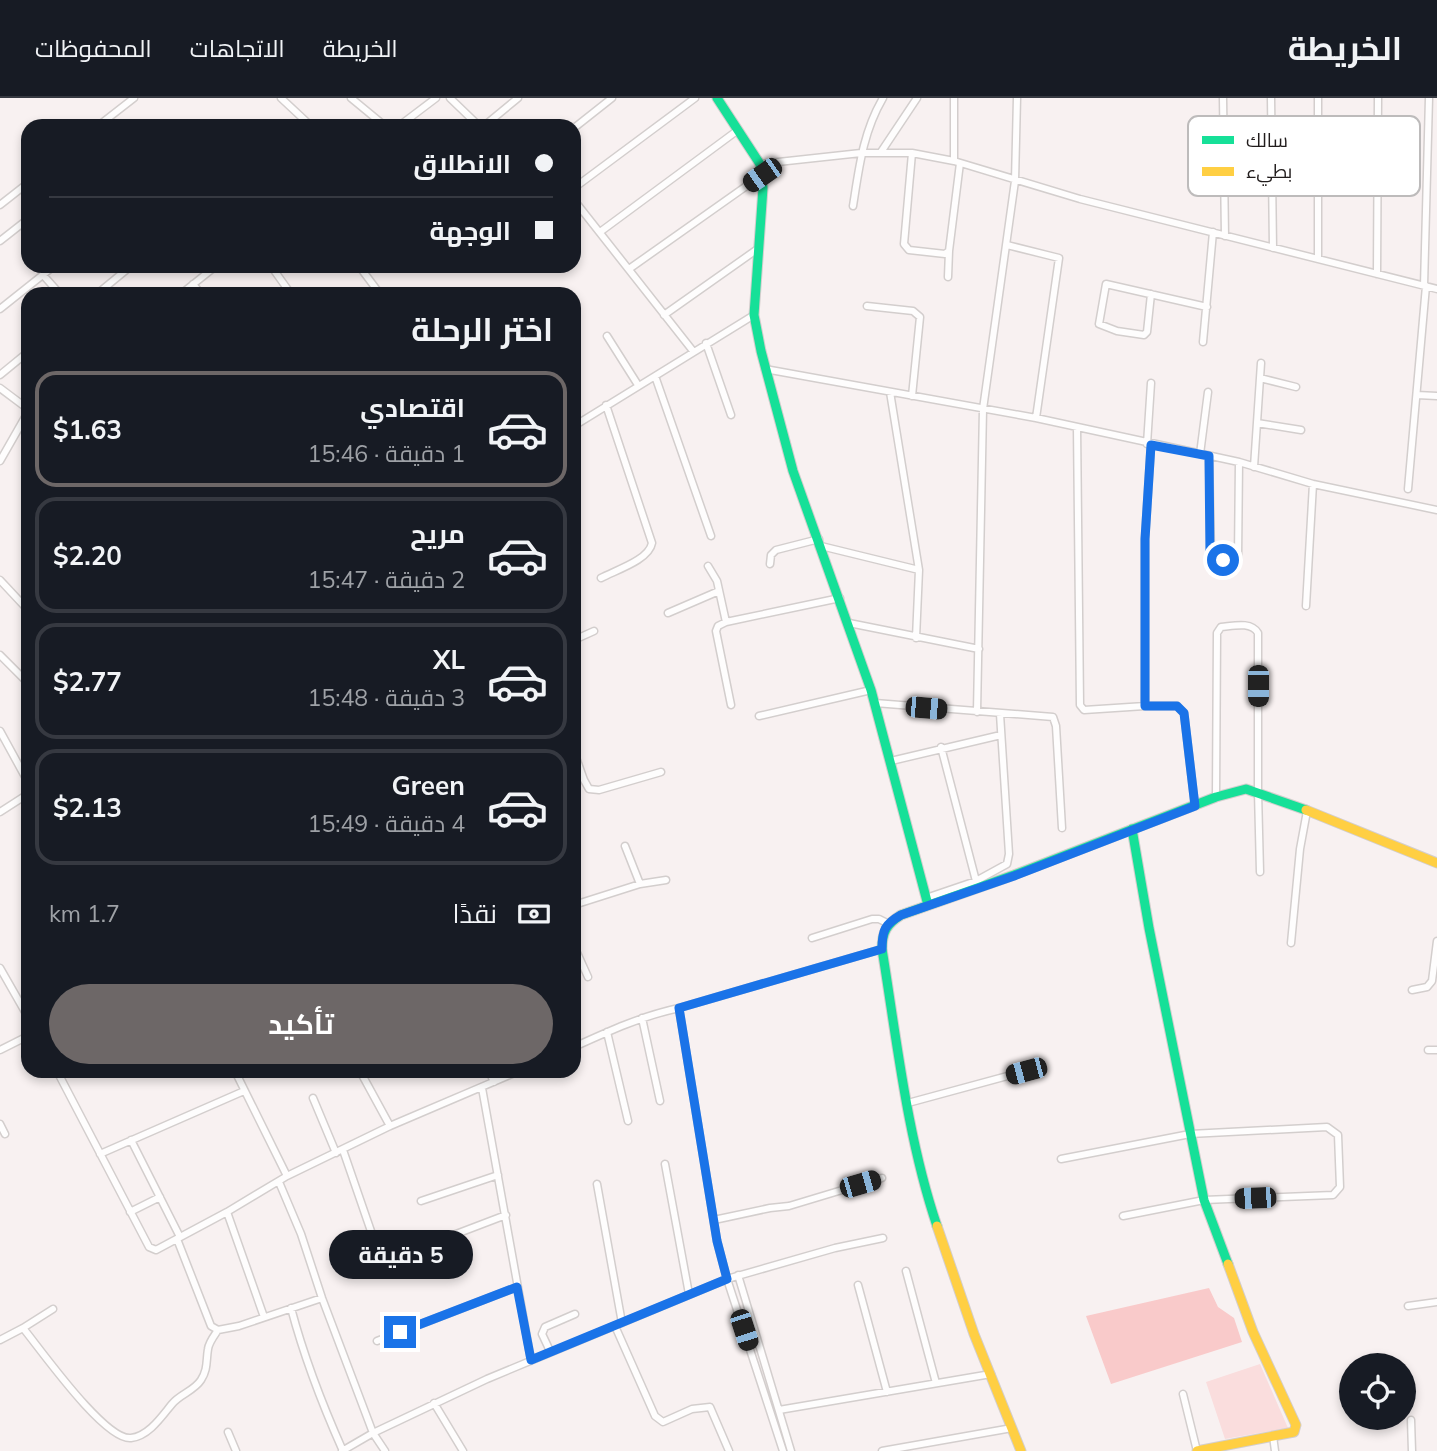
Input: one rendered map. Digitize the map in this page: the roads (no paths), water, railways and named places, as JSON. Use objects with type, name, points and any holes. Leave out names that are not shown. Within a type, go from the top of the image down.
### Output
[{"type":"street","points":[[107,119],[134,98]]},
{"type":"street","points":[[281,98],[304,119]]},
{"type":"street","points":[[351,98],[376,119]]},
{"type":"street","points":[[419,98],[426,104]]},
{"type":"street","points":[[408,119],[436,98]]},
{"type":"street","points":[[450,98],[473,119]]},
{"type":"street","points":[[490,119],[518,98]]},
{"type":"street","points":[[581,122],[612,98]]},
{"type":"street","points":[[581,183],[695,98]]},
{"type":"street","points":[[717,98],[760,164],[762,175],[754,315],[765,369],[793,471],[872,690],[927,902]]},
{"type":"street","points":[[853,206],[861,153],[868,128],[883,98]]},
{"type":"street","points":[[881,152],[917,98]]},
{"type":"street","points":[[948,277],[957,162],[954,98]]},
{"type":"street","points":[[978,712],[983,409],[1015,181],[1017,98]]},
{"type":"street","points":[[1222,116],[1223,98]]},
{"type":"street","points":[[1270,116],[1271,98]]},
{"type":"street","points":[[1318,98],[1318,116]]},
{"type":"street","points":[[1378,98],[1378,116]]},
{"type":"street","points":[[1408,489],[1425,286],[1429,98]]},
{"type":"street","points":[[600,232],[738,130]]},
{"type":"street","points":[[760,164],[861,153],[912,153],[957,162],[1015,181],[1437,289]]},
{"type":"street","points":[[912,153],[905,247],[909,250],[945,254],[949,251]]},
{"type":"street","points":[[629,269],[762,175]]},
{"type":"street","points":[[0,205],[21,188]]},
{"type":"street","points":[[1224,196],[1225,236]]},
{"type":"street","points":[[1272,196],[1273,248]]},
{"type":"street","points":[[1318,196],[1318,259]]},
{"type":"street","points":[[1377,196],[1377,274]]},
{"type":"street","points":[[581,209],[693,351]]},
{"type":"street","points":[[0,241],[21,224]]},
{"type":"street","points":[[1203,342],[1213,232]]},
{"type":"street","points":[[1007,245],[1059,258],[1036,418]]},
{"type":"street","points":[[664,315],[759,248]]},
{"type":"street","points":[[28,287],[45,273]]},
{"type":"street","points":[[106,287],[122,273]]},
{"type":"street","points":[[189,287],[206,273]]},
{"type":"street","points":[[43,275],[54,287]]},
{"type":"street","points":[[1151,294],[1147,332],[1144,335],[1116,331],[1099,324],[1106,284],[1151,294],[1207,307]]},
{"type":"street","points":[[0,309],[21,292]]},
{"type":"street","points":[[867,306],[913,311],[920,317],[912,396]]},
{"type":"street","points":[[581,421],[754,315]]},
{"type":"street","points":[[607,336],[638,385]]},
{"type":"street","points":[[706,344],[731,415]]},
{"type":"street","points":[[0,375],[21,358]]},
{"type":"street","points":[[1254,467],[1261,363]]},
{"type":"street","points":[[765,369],[1036,418],[1238,462],[1313,484],[1437,510]]},
{"type":"street","points":[[654,376],[711,536]]},
{"type":"street","points":[[1260,378],[1296,387]]},
{"type":"street","points":[[1145,706],[1145,539],[1151,383]]},
{"type":"street","points":[[0,388],[21,405]]},
{"type":"street","points":[[890,391],[919,570],[916,638]]},
{"type":"street","points":[[1200,454],[1208,392]]},
{"type":"street","points":[[1417,395],[1437,396]]},
{"type":"street","points":[[601,578],[645,555],[652,547],[606,405]]},
{"type":"street","points":[[1257,423],[1301,430]]},
{"type":"street","points":[[0,461],[21,424]]},
{"type":"street","points":[[1077,427],[1080,705],[1084,710],[1177,706],[1184,713],[1195,806]]},
{"type":"street","points":[[1209,456],[1211,558],[1236,561],[1238,558],[1238,462]]},
{"type":"street","points":[[1306,606],[1313,484]]},
{"type":"street","points":[[769,564],[771,555],[776,550],[820,542],[919,570]]},
{"type":"street","points":[[708,566],[717,581],[726,622]]},
{"type":"street","points":[[0,580],[21,602]]},
{"type":"street","points":[[668,612],[719,592]]},
{"type":"street","points":[[731,705],[716,631],[718,625],[840,598]]},
{"type":"street","points":[[849,624],[979,649]]},
{"type":"street","points":[[1216,797],[1217,633],[1222,627],[1249,625],[1258,633],[1260,872]]},
{"type":"street","points":[[581,637],[594,631]]},
{"type":"street","points":[[0,655],[21,676]]},
{"type":"street","points":[[759,716],[872,690]]},
{"type":"street","points":[[875,703],[1051,716],[1055,719],[1062,828]]},
{"type":"street","points":[[1000,714],[1009,854],[1007,864],[887,923],[882,933],[882,949],[923,1183],[950,1266],[1021,1451]]},
{"type":"street","points":[[0,732],[21,770]]},
{"type":"street","points":[[891,761],[941,747],[1001,735]]},
{"type":"street","points":[[941,747],[976,881]]},
{"type":"street","points":[[581,774],[590,789],[599,790],[661,772]]},
{"type":"street","points":[[927,902],[1014,876],[1235,791],[1258,792],[1437,863]]},
{"type":"street","points":[[0,812],[21,798]]},
{"type":"street","points":[[1291,943],[1300,849],[1307,811]]},
{"type":"street","points":[[1132,829],[1149,928],[1204,1200],[1253,1332],[1296,1425],[1294,1432],[1197,1451],[1184,1394]]},
{"type":"street","points":[[625,846],[640,884]]},
{"type":"street","points":[[581,902],[640,884],[666,880]]},
{"type":"street","points":[[812,938],[872,919],[887,923]]},
{"type":"street","points":[[1412,990],[1430,985],[1437,941]]},
{"type":"street","points":[[581,1044],[642,1018],[882,949]]},
{"type":"street","points":[[581,962],[588,977]]},
{"type":"street","points":[[0,968],[21,998]]},
{"type":"street","points":[[679,1008],[714,1220],[727,1279],[783,1451]]},
{"type":"street","points":[[642,1018],[660,1101]]},
{"type":"street","points":[[607,1032],[628,1121]]},
{"type":"street","points":[[0,1050],[21,1040]]},
{"type":"street","points":[[1427,1050],[1437,1050]]},
{"type":"street","points":[[908,1103],[1026,1071]]},
{"type":"street","points":[[61,1078],[130,1212],[149,1247],[153,1249],[160,1249],[288,1176],[390,1126],[503,1078]]},
{"type":"street","points":[[238,1078],[288,1176]]},
{"type":"street","points":[[364,1078],[390,1126]]},
{"type":"street","points":[[492,1078],[494,1082]]},
{"type":"street","points":[[482,1088],[531,1360]]},
{"type":"street","points":[[100,1154],[244,1091]]},
{"type":"street","points":[[313,1098],[339,1152],[373,1237],[387,1257],[401,1255],[506,1215]]},
{"type":"street","points":[[0,1124],[5,1134]]},
{"type":"street","points":[[1061,1159],[1189,1134],[1327,1127],[1338,1135],[1340,1186],[1333,1195],[1204,1200],[1123,1216]]},
{"type":"street","points":[[131,1140],[178,1238],[211,1326],[218,1330],[239,1326],[322,1298]]},
{"type":"street","points":[[665,1164],[689,1294]]},
{"type":"street","points":[[421,1201],[498,1175]]},
{"type":"street","points":[[714,1220],[793,1205],[882,1178]]},
{"type":"street","points":[[279,1182],[301,1234],[373,1433],[386,1451]]},
{"type":"street","points":[[597,1184],[618,1324],[655,1416],[663,1422],[692,1409],[710,1407],[729,1451]]},
{"type":"street","points":[[130,1212],[160,1197]]},
{"type":"street","points":[[227,1212],[264,1317]]},
{"type":"street","points":[[291,1308],[299,1339],[343,1451],[434,1403],[550,1351],[727,1279],[883,1238]]},
{"type":"street","points":[[906,1271],[936,1383]]},
{"type":"street","points":[[738,1275],[791,1451]]},
{"type":"street","points":[[858,1284],[887,1392]]},
{"type":"street","points":[[377,1341],[517,1287]]},
{"type":"street","points":[[1408,1306],[1437,1302]]},
{"type":"street","points":[[0,1328],[2,1338],[53,1309]]},
{"type":"street","points":[[550,1351],[542,1334],[545,1327],[575,1314]]},
{"type":"street","points":[[23,1328],[80,1400],[105,1426],[124,1438],[145,1433],[174,1402],[197,1385],[206,1370],[210,1342],[218,1330]]},
{"type":"street","points":[[779,1409],[991,1374]]},
{"type":"street","points":[[434,1403],[463,1451]]},
{"type":"street","points":[[881,1451],[1012,1427]]},
{"type":"street","points":[[1411,1430],[1412,1451]]},
{"type":"street","points":[[228,1432],[236,1451]]},
{"type":"street","points":[[1273,1436],[1275,1451]]}]
